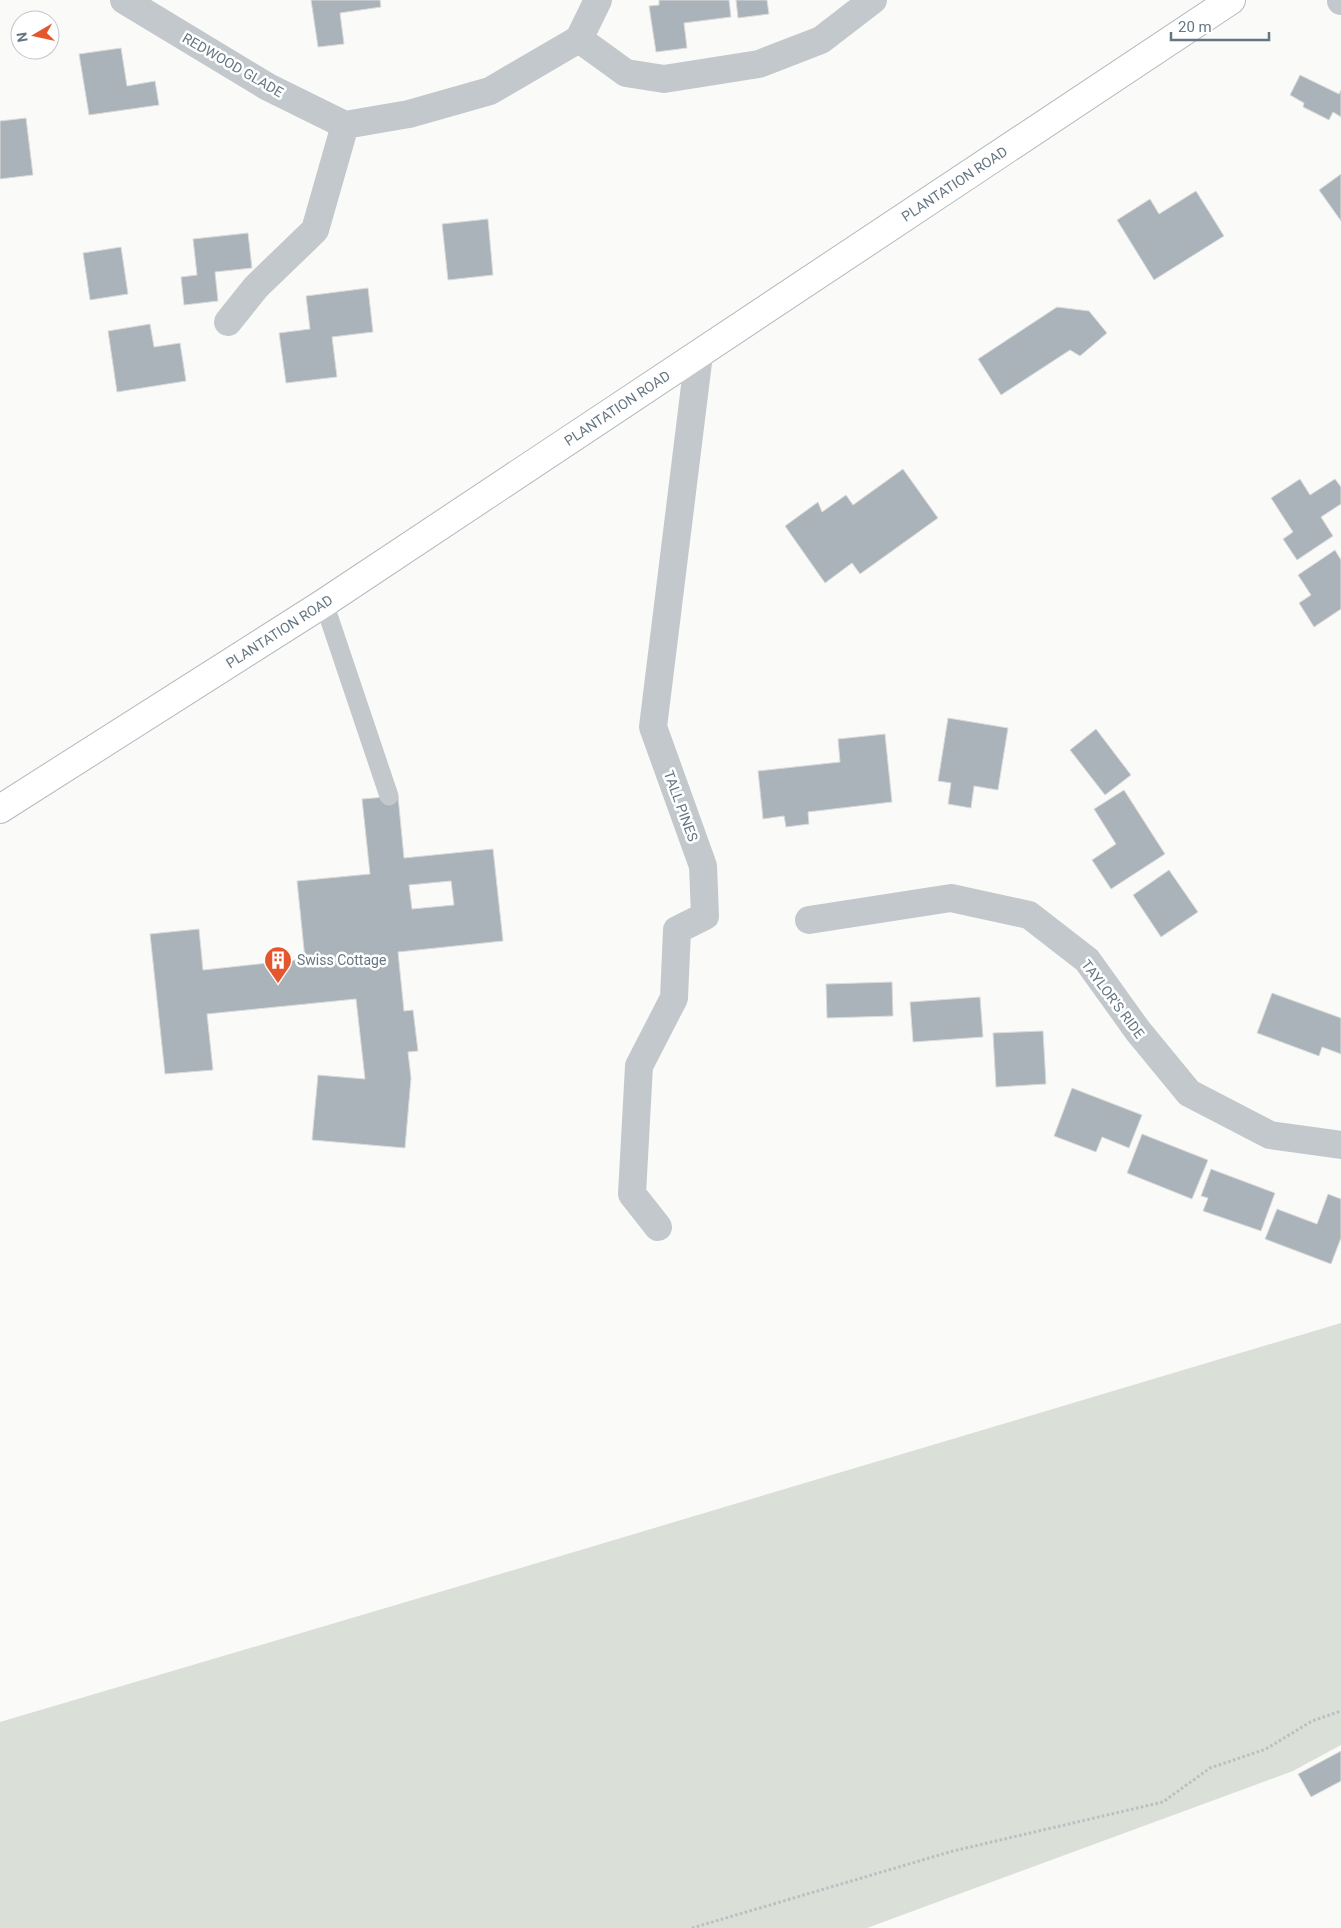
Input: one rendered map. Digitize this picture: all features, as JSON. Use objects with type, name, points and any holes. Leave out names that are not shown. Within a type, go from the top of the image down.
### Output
[{"type":"street","name":"REDWOOD GLADE","points":[[124,0],[268,87],[345,125]]},
{"type":"street","points":[[228,322],[256,287],[315,230],[345,125],[409,114],[490,91],[579,40],[598,0]]},
{"type":"street","points":[[579,40],[626,73],[664,80],[759,64],[821,40],[873,0]]},
{"type":"street","name":"PLANTATION ROAD","points":[[0,809],[324,603],[1231,0]]},
{"type":"street","name":"TALL PINES","points":[[658,1227],[632,1194],[638,1066],[674,998],[677,930],[705,916],[703,866],[653,728],[699,354]]},
{"type":"street","name":"TAYLOR'S RIDE","points":[[808,920],[951,898],[1029,915],[1087,960],[1138,1031],[1189,1093],[1270,1135],[1341,1145]]},
{"type":"lane","points":[[324,603],[389,796]]},
{"type":"path","points":[[692,1928],[848,1880],[953,1851],[1163,1802],[1210,1768],[1266,1749],[1312,1721],[1341,1711]]},
{"type":"shaded area","points":[[1341,1323],[1341,1745],[1293,1771],[867,1928],[0,1928],[0,1722]]},
{"type":"building","points":[[311,0],[380,0],[381,7],[340,13],[344,44],[318,47]]},
{"type":"building","points":[[659,0],[729,0],[731,17],[684,23],[687,48],[656,52],[649,6],[659,5]]},
{"type":"building","points":[[736,0],[767,0],[769,14],[738,18]]},
{"type":"building","points":[[121,48],[127,86],[155,81],[159,105],[89,115],[79,54]]},
{"type":"building","points":[[1300,75],[1339,94],[1341,90],[1341,117],[1333,112],[1329,120],[1303,107],[1304,103],[1290,95]]},
{"type":"building","points":[[26,118],[33,175],[0,179],[0,121]]},
{"type":"building","points":[[1341,174],[1341,221],[1319,190]]},
{"type":"building","points":[[1196,191],[1224,236],[1154,280],[1117,220],[1150,199],[1159,214]]},
{"type":"building","points":[[488,219],[493,275],[448,280],[442,224]]},
{"type":"building","points":[[248,233],[252,268],[215,272],[218,301],[184,305],[181,277],[197,275],[193,239]]},
{"type":"building","points":[[121,247],[128,294],[90,300],[83,253]]},
{"type":"building","points":[[368,288],[373,332],[332,337],[337,377],[286,383],[279,333],[310,329],[306,296]]},
{"type":"building","points":[[1057,307],[1089,311],[1107,333],[1080,356],[1070,350],[1001,395],[978,359]]},
{"type":"building","points":[[150,324],[154,347],[180,343],[186,381],[117,392],[108,331]]},
{"type":"building","points":[[903,469],[938,518],[860,574],[852,563],[825,583],[785,526],[818,502],[822,512],[846,495],[853,505]]},
{"type":"building","points":[[1300,479],[1310,495],[1335,479],[1341,487],[1341,504],[1321,517],[1333,536],[1297,560],[1283,539],[1293,532],[1271,498]]},
{"type":"building","points":[[1335,550],[1341,560],[1341,609],[1314,627],[1299,603],[1311,595],[1298,575]]},
{"type":"building","points":[[948,718],[1008,728],[998,790],[974,786],[971,808],[948,804],[951,783],[938,781]]},
{"type":"building","points":[[1096,729],[1131,775],[1105,795],[1070,750]]},
{"type":"building","points":[[885,734],[892,802],[808,812],[809,824],[786,827],[784,816],[763,819],[758,771],[840,762],[838,739]]},
{"type":"building","points":[[1124,790],[1165,854],[1111,889],[1092,860],[1116,844],[1094,809]]},
{"type":"building","name":"Swiss Cottage","points":[[398,796],[404,858],[493,849],[503,941],[398,952],[404,1011],[413,1010],[418,1051],[408,1052],[411,1078],[405,1148],[312,1140],[318,1075],[365,1079],[356,999],[207,1014],[213,1070],[165,1074],[150,934],[199,929],[203,970],[305,959],[297,881],[370,874],[362,799]],"holes":[[[451,881],[454,905],[412,909],[409,885]]]},
{"type":"building","points":[[1169,870],[1198,912],[1161,937],[1133,895]]},
{"type":"building","points":[[892,982],[893,1016],[827,1018],[826,984]]},
{"type":"building","points":[[1272,993],[1341,1018],[1341,1054],[1322,1047],[1319,1056],[1257,1033]]},
{"type":"building","points":[[980,997],[983,1037],[913,1042],[910,1002]]},
{"type":"building","points":[[1043,1031],[1046,1084],[996,1087],[993,1033]]},
{"type":"building","points":[[1072,1088],[1142,1115],[1129,1148],[1102,1137],[1096,1152],[1054,1136]]},
{"type":"building","points":[[1142,1134],[1208,1160],[1192,1199],[1127,1173]]},
{"type":"building","points":[[1211,1169],[1275,1193],[1261,1231],[1203,1211],[1208,1198],[1201,1196]]},
{"type":"building","points":[[1328,1194],[1341,1199],[1341,1238],[1331,1264],[1265,1239],[1277,1209],[1317,1224]]},
{"type":"building","points":[[1341,1751],[1341,1781],[1311,1797],[1298,1774]]},
{"type":"place","name":"Swiss Cottage","points":[[278,984]]}]
